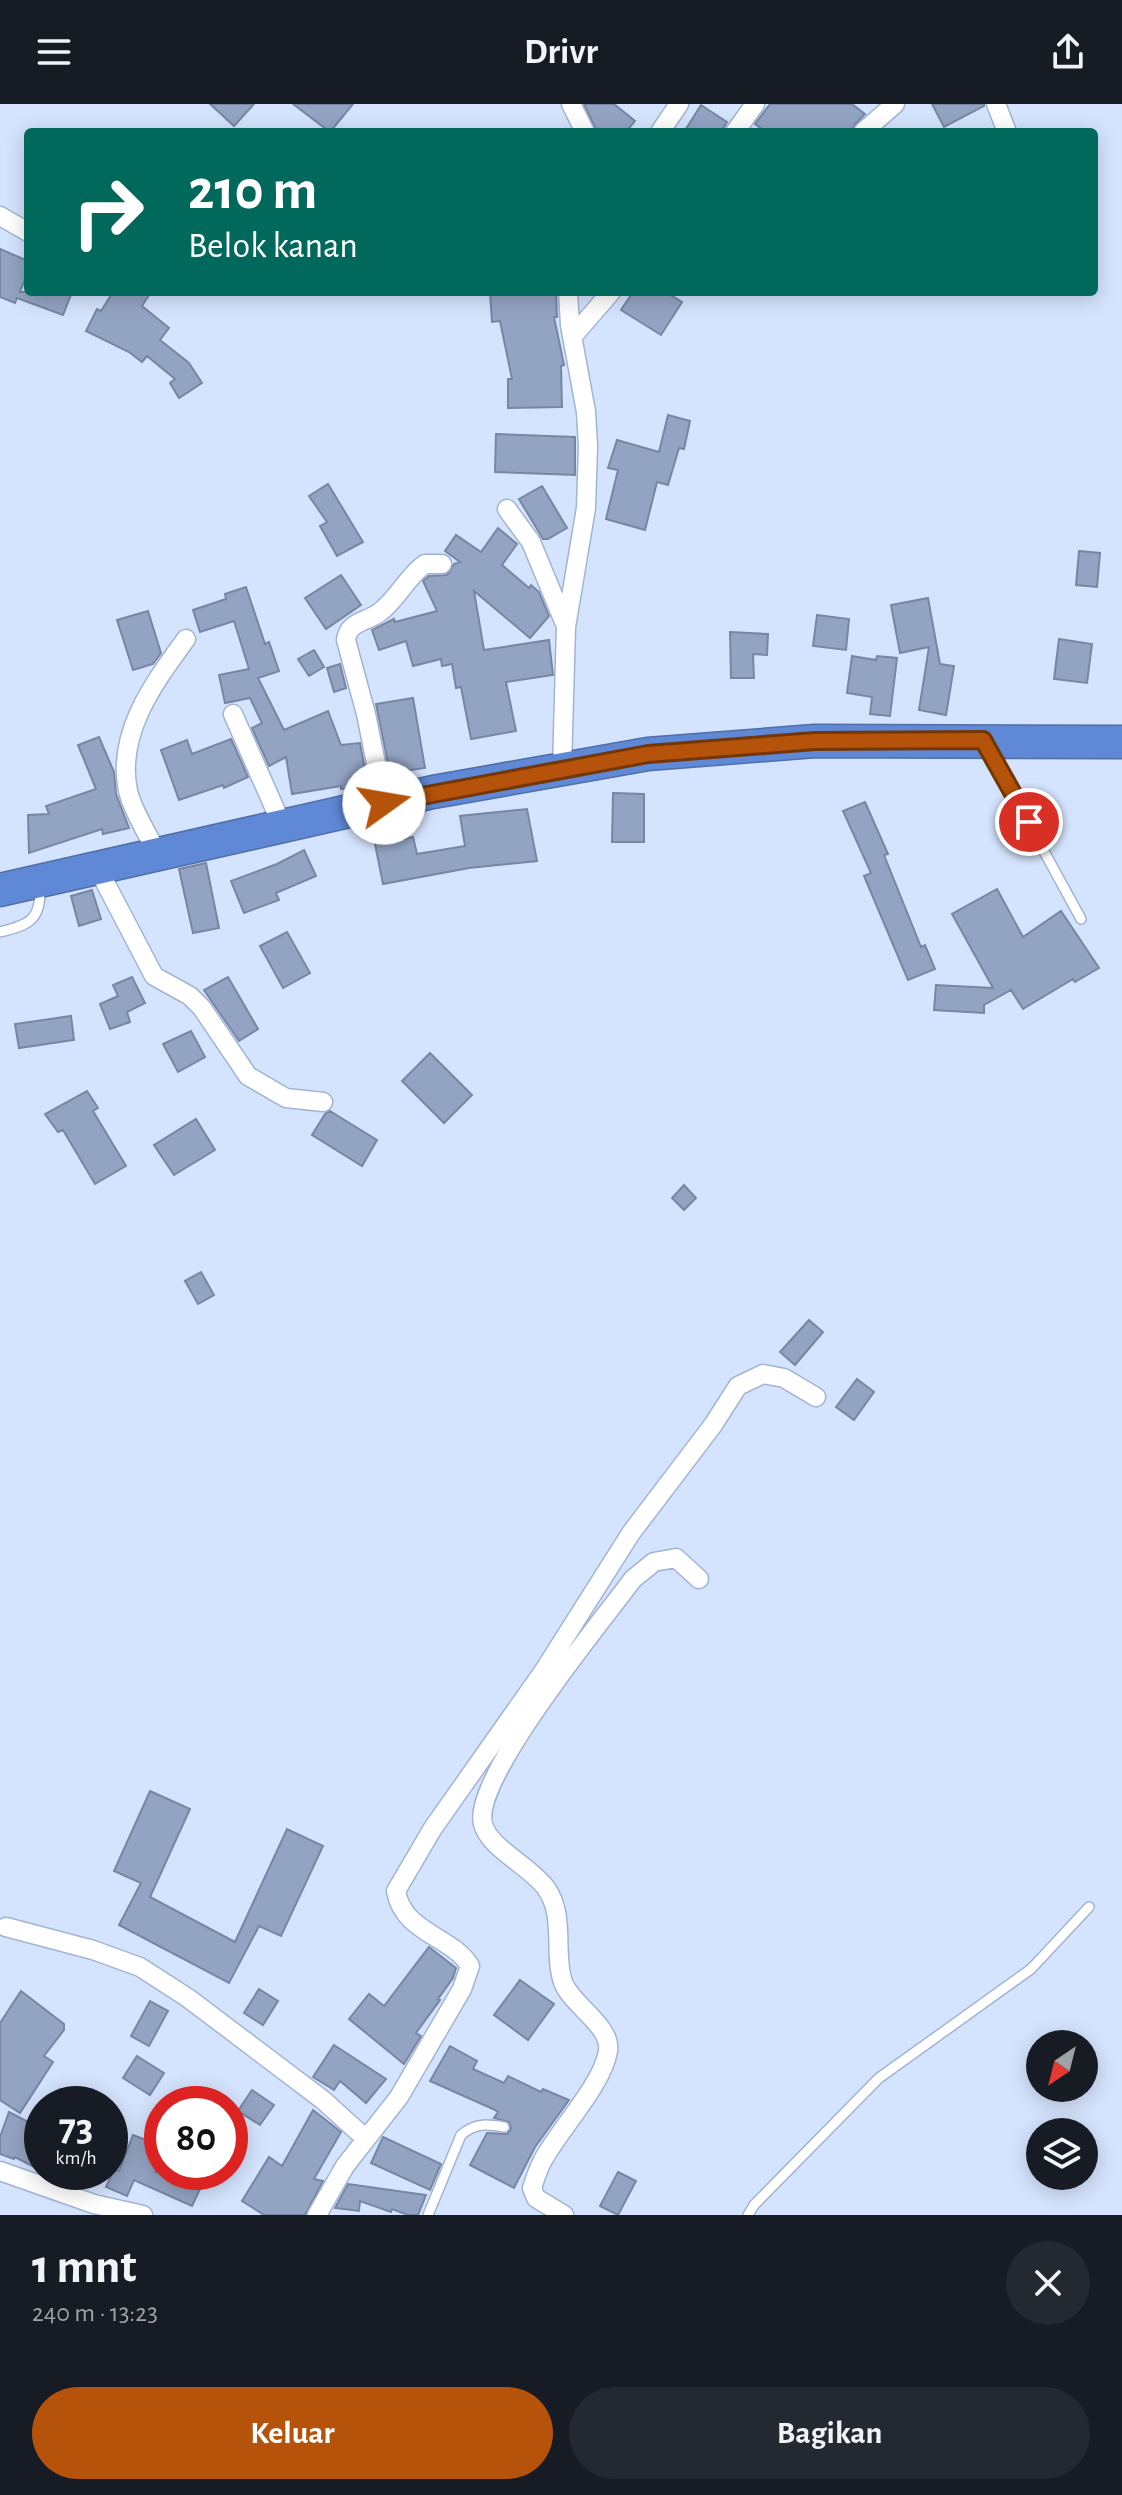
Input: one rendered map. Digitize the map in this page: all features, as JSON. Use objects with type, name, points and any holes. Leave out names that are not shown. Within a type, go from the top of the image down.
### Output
[{"type":"highway","points":[[0,890],[384,803],[648,754],[815,741],[1122,742]]},
{"type":"street","points":[[571,104],[583,128]]},
{"type":"street","points":[[663,128],[679,104]]},
{"type":"street","points":[[740,128],[755,104]]},
{"type":"street","points":[[868,128],[895,104]]},
{"type":"street","points":[[996,104],[1005,128]]},
{"type":"street","points":[[0,216],[24,230]]},
{"type":"street","points":[[562,768],[566,627],[586,508],[588,446],[586,412],[568,296]]},
{"type":"street","points":[[573,336],[608,296]]},
{"type":"street","points":[[507,509],[543,565],[566,627]]},
{"type":"street","points":[[384,803],[366,714],[346,640],[347,632],[352,626],[380,613],[425,564],[442,564]]},
{"type":"street","points":[[157,853],[128,793],[126,767],[130,734],[142,703],[186,639]]},
{"type":"street","points":[[233,714],[282,825]]},
{"type":"street","points":[[97,867],[154,976],[190,996],[202,1008],[248,1076],[286,1098],[323,1102]]},
{"type":"street","points":[[317,2215],[365,2138],[399,2097],[462,1989],[470,1966],[463,1955],[418,1926],[398,1903],[396,1891],[400,1882],[433,1828],[543,1672],[631,1533],[713,1425],[738,1386],[763,1374],[784,1378],[816,1397]]},
{"type":"street","points":[[564,2215],[536,2198],[532,2188],[542,2161],[592,2087],[609,2050],[608,2042],[597,2022],[573,2001],[563,1981],[558,1922],[547,1890],[524,1864],[495,1844],[486,1833],[482,1807],[496,1773],[527,1723],[633,1579],[654,1562],[676,1558],[699,1579]]},
{"type":"street","points":[[6,1927],[93,1950],[140,1967],[188,1998],[313,2092],[365,2138]]},
{"type":"street","points":[[0,2171],[94,2204],[143,2215]]},
{"type":"lane","points":[[983,740],[1081,919]]},
{"type":"lane","points":[[0,932],[22,927],[36,916],[41,906],[40,881]]},
{"type":"lane","points":[[748,2215],[792,2165],[879,2078],[1031,1969],[1089,1907]]},
{"type":"lane","points":[[428,2215],[461,2135],[471,2126],[485,2124],[504,2127]]},
{"type":"building","points":[[210,104],[254,104],[234,126]]},
{"type":"building","points":[[293,104],[353,104],[333,128],[325,128]]},
{"type":"building","points":[[584,104],[614,104],[635,121],[629,128],[595,128]]},
{"type":"building","points":[[770,104],[852,104],[865,114],[853,128],[760,128],[755,124]]},
{"type":"building","points":[[932,104],[984,104],[984,106],[944,127]]},
{"type":"building","points":[[701,105],[727,122],[723,128],[687,128]]},
{"type":"building","points":[[0,249],[24,259],[24,282],[20,292],[24,292],[24,296],[70,296],[63,315],[17,298],[15,303],[0,297]]},
{"type":"building","points":[[110,296],[148,296],[142,306],[169,328],[160,340],[189,363],[202,383],[179,398],[170,383],[175,379],[147,356],[142,362],[129,352],[86,331],[97,309],[101,311]]},
{"type":"building","points":[[490,296],[556,296],[557,317],[554,317],[564,365],[561,366],[562,407],[508,408],[508,379],[512,379],[500,321],[492,322]]},
{"type":"building","points":[[630,296],[672,296],[682,302],[661,335],[621,310]]},
{"type":"building","points":[[668,415],[690,421],[684,449],[679,448],[668,485],[657,482],[645,530],[606,519],[618,470],[608,468],[617,440],[659,452]]},
{"type":"building","points":[[496,434],[575,437],[575,475],[495,472]]},
{"type":"building","points":[[328,484],[363,542],[337,556],[320,526],[327,522],[309,496]]},
{"type":"building","points":[[542,486],[567,528],[548,539],[543,539],[519,499]]},
{"type":"building","points":[[498,528],[517,544],[502,565],[529,588],[531,585],[539,592],[549,616],[530,638],[474,591],[484,650],[549,640],[553,675],[506,682],[516,731],[471,739],[461,687],[456,688],[452,664],[442,666],[441,659],[413,666],[406,641],[379,650],[372,630],[394,619],[395,622],[437,611],[423,581],[429,576],[447,575],[454,564],[460,562],[445,551],[456,535],[481,552]]},
{"type":"building","points":[[1079,551],[1100,553],[1097,587],[1076,585]]},
{"type":"building","points":[[341,575],[361,605],[326,629],[305,598]]},
{"type":"building","points":[[246,587],[265,644],[269,642],[279,671],[258,678],[284,730],[328,711],[341,745],[360,743],[368,786],[341,789],[341,786],[292,794],[286,757],[269,766],[252,728],[262,723],[250,698],[225,703],[219,675],[249,669],[234,621],[200,632],[193,610],[226,599],[225,594]]},
{"type":"building","points":[[928,598],[940,664],[954,666],[946,715],[919,710],[929,647],[900,653],[891,605]]},
{"type":"building","points":[[148,611],[161,653],[153,664],[133,670],[117,620]]},
{"type":"building","points":[[817,615],[849,619],[846,650],[813,646]]},
{"type":"building","points":[[730,632],[768,634],[767,655],[753,654],[754,678],[731,678]]},
{"type":"building","points":[[1059,639],[1092,644],[1087,683],[1054,679]]},
{"type":"building","points":[[314,650],[324,667],[309,676],[298,659]]},
{"type":"building","points":[[852,656],[876,660],[877,656],[897,658],[890,716],[870,714],[872,697],[847,693]]},
{"type":"building","points":[[340,664],[346,688],[334,692],[327,668]]},
{"type":"building","points":[[413,698],[425,768],[390,773],[376,704]]},
{"type":"building","points":[[99,737],[114,772],[116,794],[129,828],[103,834],[102,829],[29,853],[28,815],[49,814],[46,806],[96,789],[78,745]]},
{"type":"building","points":[[231,739],[248,777],[224,788],[223,785],[179,800],[161,750],[187,740],[192,754]]},
{"type":"building","points":[[613,793],[644,794],[644,842],[612,842]]},
{"type":"building","points":[[865,802],[888,854],[884,855],[921,947],[925,945],[935,969],[908,980],[864,876],[871,873],[843,811]]},
{"type":"building","points":[[527,809],[537,861],[469,868],[383,884],[375,844],[387,842],[387,835],[402,833],[403,839],[413,837],[417,854],[465,846],[460,816]]},
{"type":"building","points":[[304,850],[316,876],[276,893],[279,900],[244,913],[231,881]]},
{"type":"building","points":[[206,863],[219,928],[193,933],[179,869]]},
{"type":"building","points":[[997,889],[1023,937],[1061,911],[1099,968],[1075,982],[1073,979],[1023,1009],[1011,990],[984,1005],[984,1013],[934,1010],[936,985],[993,988],[952,914]]},
{"type":"building","points":[[92,890],[101,919],[79,926],[71,896]]},
{"type":"building","points":[[287,932],[310,973],[283,988],[260,946]]},
{"type":"building","points":[[132,977],[145,1003],[127,1012],[130,1022],[110,1029],[100,1004],[118,996],[113,985]]},
{"type":"building","points":[[228,977],[258,1029],[239,1041],[204,990]]},
{"type":"building","points":[[71,1016],[74,1040],[19,1048],[15,1024]]},
{"type":"building","points":[[191,1031],[205,1057],[178,1072],[163,1044]]},
{"type":"building","points":[[430,1053],[472,1095],[444,1123],[402,1081]]},
{"type":"building","points":[[87,1091],[98,1108],[93,1111],[126,1166],[95,1184],[63,1130],[58,1132],[45,1114]]},
{"type":"building","points":[[330,1111],[377,1140],[362,1166],[312,1135]]},
{"type":"building","points":[[196,1119],[215,1150],[174,1175],[154,1145]]},
{"type":"building","points":[[684,1185],[696,1198],[684,1210],[672,1198]]},
{"type":"building","points":[[201,1272],[214,1295],[198,1304],[185,1281]]},
{"type":"building","points":[[809,1320],[823,1332],[795,1365],[780,1352]]},
{"type":"building","points":[[857,1379],[874,1392],[854,1420],[836,1407]]},
{"type":"building","points":[[150,1791],[190,1809],[150,1897],[235,1942],[287,1829],[323,1846],[281,1936],[259,1926],[229,1983],[119,1925],[141,1883],[114,1871]]},
{"type":"building","points":[[429,1947],[456,1968],[440,2000],[416,2033],[421,2036],[404,2064],[349,2019],[369,1994],[384,2006]]},
{"type":"building","points":[[520,1980],[554,2004],[528,2040],[494,2015]]},
{"type":"building","points":[[259,1989],[278,2001],[263,2025],[244,2013]]},
{"type":"building","points":[[21,1991],[64,2024],[64,2030],[44,2056],[53,2062],[37,2086],[24,2086],[24,2107],[20,2113],[0,2100],[0,2023]]},
{"type":"building","points":[[150,2001],[168,2011],[149,2046],[131,2036]]},
{"type":"building","points":[[334,2045],[386,2079],[366,2103],[340,2081],[334,2090],[313,2077]]},
{"type":"building","points":[[450,2046],[477,2061],[473,2069],[504,2083],[508,2076],[541,2092],[543,2089],[569,2100],[535,2147],[514,2188],[470,2165],[487,2133],[507,2134],[511,2129],[509,2122],[494,2118],[498,2112],[493,2109],[430,2081]]},
{"type":"building","points":[[137,2056],[164,2073],[156,2086],[144,2086],[144,2091],[123,2078]]},
{"type":"building","points":[[252,2090],[274,2105],[260,2125],[248,2117],[248,2096]]},
{"type":"building","points":[[313,2110],[341,2132],[314,2179],[323,2181],[305,2215],[264,2215],[242,2201],[269,2157],[282,2166]]},
{"type":"building","points":[[9,2112],[24,2120],[24,2162],[0,2154],[0,2137]]},
{"type":"building","points":[[133,2135],[144,2139],[144,2184],[134,2180],[127,2196],[113,2190],[128,2190],[128,2148]]},
{"type":"building","points":[[383,2137],[441,2164],[430,2190],[371,2163]]},
{"type":"building","points":[[618,2172],[636,2181],[618,2215],[600,2206]]},
{"type":"building","points":[[348,2184],[426,2195],[418,2215],[392,2209],[391,2212],[360,2201],[359,2211],[335,2208]]},
{"type":"building","points":[[156,2190],[200,2190],[192,2206]]},
{"type":"route","points":[[384,803],[648,754],[815,741],[983,740],[1029,822]]}]
